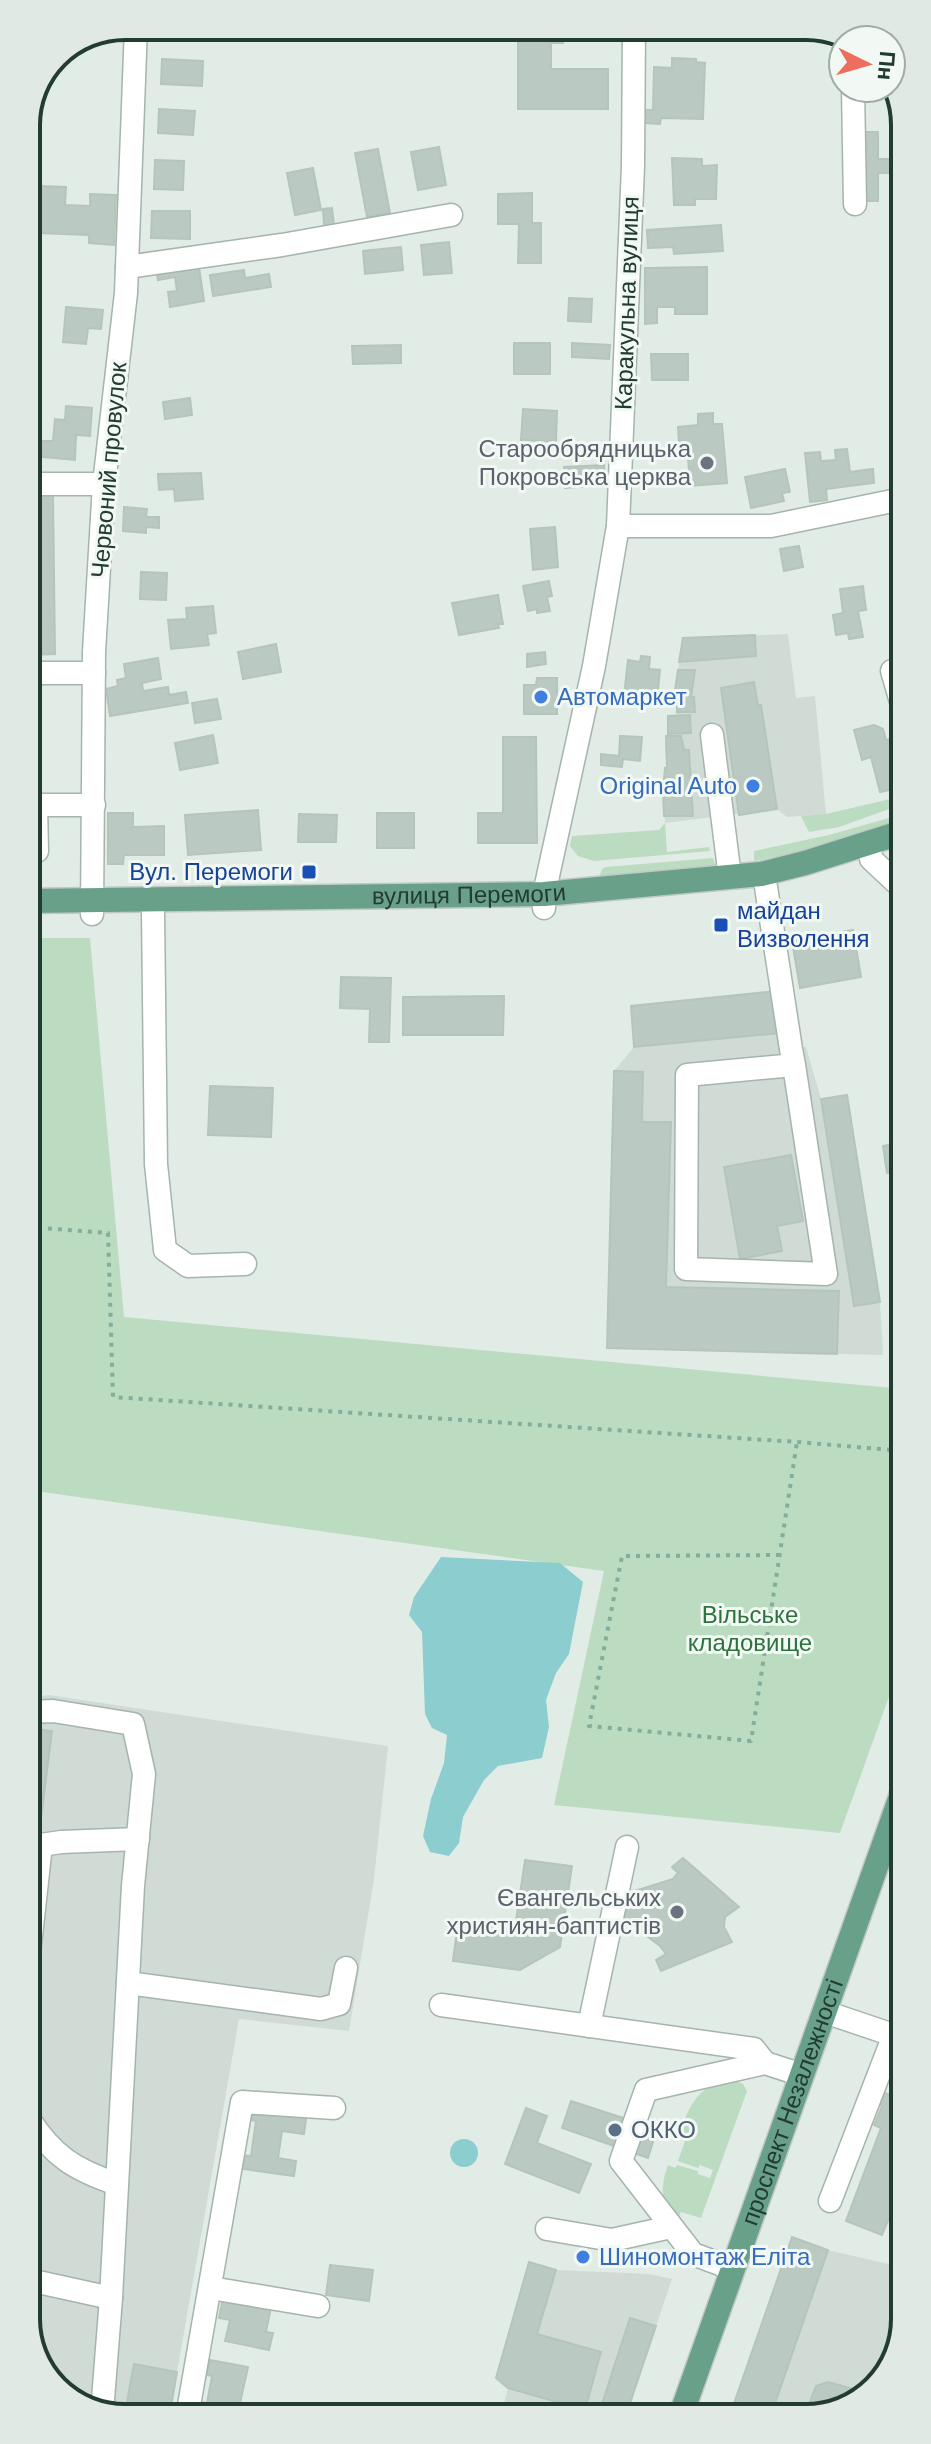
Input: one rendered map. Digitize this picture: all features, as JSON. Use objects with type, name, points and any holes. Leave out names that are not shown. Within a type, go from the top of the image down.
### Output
[{"type":"main road","name":"вулиця Перемоги","points":[[40,902],[153,912],[719,894],[814,877],[891,839]]},
{"type":"main road","name":"вулиця Перемоги","points":[[40,913],[92,907],[544,901],[761,874],[805,863],[891,850]]},
{"type":"main road","name":"проспект Незалежності","points":[[685,2404],[802,2075],[891,1839]]},
{"type":"street","name":"Червоний провулок","points":[[92,907],[94,673],[104,484],[127,267],[135,40]]},
{"type":"street","name":"Каракульна вулиця","points":[[544,901],[594,666],[618,526],[633,166],[634,40]]},
{"type":"street","points":[[853,104],[855,204]]},
{"type":"street","points":[[127,267],[282,245],[451,215]]},
{"type":"street","points":[[40,484],[104,484]]},
{"type":"street","points":[[618,526],[771,526],[891,501]]},
{"type":"street","points":[[40,673],[94,673]]},
{"type":"street","points":[[712,735],[730,877]]},
{"type":"street","points":[[40,805],[94,805]]},
{"type":"street","points":[[871,851],[891,875]]},
{"type":"street","points":[[766,887],[794,1065],[826,1274],[686,1269],[687,1075],[794,1065]]},
{"type":"street","points":[[153,912],[156,1164],[165,1250],[188,1266],[245,1264]]},
{"type":"street","points":[[40,1712],[133,1724],[144,1774],[103,2401]]},
{"type":"street","points":[[40,1854],[41,1845],[138,1839]]},
{"type":"street","points":[[589,2026],[627,1847]]},
{"type":"street","points":[[128,1983],[321,2009],[339,2004],[346,1968]]},
{"type":"street","points":[[441,2005],[754,2049],[765,2063]]},
{"type":"street","points":[[825,2012],[891,2034]]},
{"type":"street","points":[[830,2201],[891,2056]]},
{"type":"street","points":[[733,2269],[693,2254],[621,2161],[646,2090],[765,2063],[802,2075]]},
{"type":"street","points":[[189,2404],[242,2102],[334,2108]]},
{"type":"street","points":[[40,2133],[57,2155],[74,2166],[117,2184]]},
{"type":"street","points":[[547,2229],[612,2240],[671,2227]]},
{"type":"street","points":[[40,2282],[111,2298]]},
{"type":"street","points":[[211,2288],[318,2306]]},
{"type":"path","points":[[40,1228],[108,1233],[113,1397],[891,1450]]},
{"type":"path","points":[[780,1555],[622,1556],[589,1726],[751,1741],[780,1555],[797,1442]]},
{"type":"shaded area","points":[[788,634],[796,698],[815,696],[826,814],[787,817],[777,809],[665,823],[665,744],[668,716],[676,715],[677,697],[674,697],[683,638]]},
{"type":"shaded area","points":[[776,991],[783,1050],[806,1047],[821,1099],[847,1095],[880,1302],[883,1355],[607,1348],[614,1071],[634,1047],[631,1006]]},
{"type":"shaded area","points":[[49,1695],[388,1746],[374,1879],[349,2031],[239,2019],[171,2404],[120,2404],[93,2398],[61,2375],[43,2341],[40,2319],[40,1696]]},
{"type":"shaded area","points":[[792,2237],[828,2250],[891,2265],[889,2336],[880,2361],[866,2379],[853,2390],[828,2401],[735,2404]]},
{"type":"shaded area","points":[[529,2262],[556,2270],[649,2274],[672,2279],[630,2404],[504,2404],[508,2388],[496,2378]]},
{"type":"green space","points":[[891,799],[891,808],[839,827],[809,832],[801,816],[826,814]]},
{"type":"green space","points":[[891,817],[891,828],[754,861],[754,851]]},
{"type":"green space","points":[[665,823],[667,852],[709,847],[710,851],[594,861],[578,856],[570,846],[572,836],[659,830]]},
{"type":"green space","points":[[713,858],[716,866],[599,878],[606,867]]},
{"type":"green space","name":"Вільське кладовище","points":[[40,938],[90,938],[124,1317],[891,1388],[891,1691],[840,1833],[554,1805],[604,1571],[40,1492]]},
{"type":"green space","points":[[733,2080],[743,2084],[747,2091],[701,2218],[681,2212],[679,2216],[664,2200],[668,2165],[698,2171],[698,2174],[710,2178],[713,2170],[678,2161],[685,2141],[678,2138],[686,2117],[703,2091]]},
{"type":"water","points":[[441,1557],[560,1563],[583,1582],[569,1654],[556,1673],[546,1700],[549,1727],[542,1758],[498,1766],[484,1780],[463,1817],[459,1843],[449,1856],[430,1852],[423,1836],[431,1799],[444,1763],[447,1735],[432,1728],[425,1714],[422,1632],[409,1615],[414,1597]]},
{"type":"water","points":[[464,2139],[474,2143],[478,2153],[474,2163],[464,2167],[454,2163],[450,2153],[454,2143]]},
{"type":"building","points":[[518,40],[563,40],[563,43],[551,43],[551,69],[608,69],[608,109],[518,109]]},
{"type":"building","points":[[672,58],[696,59],[696,62],[705,63],[703,119],[661,118],[660,124],[644,123],[644,110],[653,110],[654,67],[672,68]]},
{"type":"building","points":[[162,59],[203,61],[202,86],[161,84]]},
{"type":"building","points":[[159,109],[195,111],[193,135],[158,133]]},
{"type":"building","points":[[857,132],[878,132],[878,159],[891,159],[891,173],[878,173],[878,201],[857,201]]},
{"type":"building","points":[[439,147],[446,185],[418,190],[411,152]]},
{"type":"building","points":[[378,149],[390,213],[367,217],[355,153]]},
{"type":"building","points":[[672,158],[702,159],[702,166],[717,165],[716,199],[695,199],[695,205],[674,205]]},
{"type":"building","points":[[155,160],[184,161],[183,190],[154,189]]},
{"type":"building","points":[[313,168],[321,210],[295,215],[287,173]]},
{"type":"building","points":[[41,186],[66,187],[65,205],[90,206],[90,194],[116,195],[114,245],[89,243],[89,235],[40,233]]},
{"type":"building","points":[[532,193],[532,223],[541,223],[541,263],[518,263],[519,224],[498,224],[498,194]]},
{"type":"building","points":[[332,208],[334,225],[324,226],[323,209]]},
{"type":"building","points":[[152,211],[190,211],[190,239],[151,238]]},
{"type":"building","points":[[721,225],[723,251],[674,254],[673,247],[648,248],[647,230]]},
{"type":"building","points":[[449,242],[452,273],[424,275],[421,245]]},
{"type":"building","points":[[401,247],[403,270],[365,274],[363,251]]},
{"type":"building","points":[[198,261],[204,301],[170,307],[168,292],[177,291],[175,277],[158,280],[156,268]]},
{"type":"building","points":[[707,267],[707,314],[675,314],[675,307],[657,307],[657,323],[645,324],[645,268]]},
{"type":"building","points":[[244,270],[245,278],[269,274],[271,287],[213,296],[210,275]]},
{"type":"building","points":[[569,298],[592,299],[591,322],[568,321]]},
{"type":"building","points":[[66,307],[103,310],[101,329],[88,328],[86,344],[63,342]]},
{"type":"building","points":[[514,343],[550,343],[550,374],[514,374]]},
{"type":"building","points":[[572,343],[610,345],[609,359],[572,357]]},
{"type":"building","points":[[401,345],[401,363],[353,364],[352,346]]},
{"type":"building","points":[[651,354],[688,354],[688,380],[652,380]]},
{"type":"building","points":[[190,398],[192,415],[165,419],[163,402]]},
{"type":"building","points":[[66,406],[92,408],[90,436],[76,435],[75,460],[43,457],[40,454],[41,441],[53,441],[55,419],[65,420]]},
{"type":"building","points":[[523,409],[557,411],[556,442],[521,440]]},
{"type":"building","name":"Старообрядницька Покровська церква","points":[[713,413],[713,424],[722,424],[727,483],[690,486],[687,443],[679,444],[678,427],[698,425],[698,414]]},
{"type":"building","points":[[847,449],[850,472],[873,469],[874,483],[826,489],[827,500],[810,502],[805,453],[820,452],[821,461],[836,460],[835,450]]},
{"type":"building","points":[[604,465],[605,485],[565,488],[564,467]]},
{"type":"building","points":[[785,469],[790,492],[782,493],[784,501],[751,508],[745,477]]},
{"type":"building","points":[[201,473],[203,499],[175,501],[174,489],[159,490],[158,474]]},
{"type":"building","points":[[40,495],[53,495],[55,654],[40,655]]},
{"type":"building","points":[[124,507],[147,509],[146,517],[159,517],[159,528],[146,527],[146,533],[123,531]]},
{"type":"building","points":[[555,527],[558,567],[533,570],[530,529]]},
{"type":"building","points":[[799,546],[803,567],[784,571],[780,549]]},
{"type":"building","points":[[141,572],[167,573],[166,600],[140,599]]},
{"type":"building","points":[[549,581],[552,596],[547,597],[550,611],[528,611],[523,586]]},
{"type":"building","points":[[863,586],[866,610],[858,611],[863,637],[849,639],[848,633],[836,635],[833,615],[843,613],[840,589]]},
{"type":"building","points":[[498,595],[503,624],[498,624],[499,628],[459,635],[452,603]]},
{"type":"building","points":[[213,606],[216,633],[207,634],[209,645],[171,649],[168,620],[187,619],[186,608]]},
{"type":"building","points":[[755,635],[756,656],[679,662],[683,638]]},
{"type":"building","points":[[276,644],[281,672],[243,679],[238,652]]},
{"type":"building","points":[[545,652],[546,664],[527,667],[527,654]]},
{"type":"building","points":[[641,656],[650,657],[649,669],[660,670],[657,700],[624,696],[628,660],[640,662]]},
{"type":"building","points":[[158,658],[161,679],[142,683],[143,691],[168,687],[169,695],[186,692],[188,703],[110,716],[106,689],[118,686],[117,680],[126,678],[124,664]]},
{"type":"building","points":[[678,670],[695,670],[691,697],[694,697],[695,712],[677,712],[677,697],[674,697]]},
{"type":"building","points":[[537,678],[557,678],[557,714],[524,714],[524,685],[536,685]]},
{"type":"building","points":[[754,682],[758,706],[761,705],[777,809],[739,815],[721,688]]},
{"type":"building","points":[[217,699],[221,719],[195,723],[192,703]]},
{"type":"building","points":[[690,715],[691,733],[668,734],[668,716]]},
{"type":"building","points":[[874,725],[883,729],[886,740],[891,739],[891,790],[880,792],[871,757],[862,760],[854,730]]},
{"type":"building","points":[[213,735],[218,763],[180,770],[175,743]]},
{"type":"building","points":[[620,736],[642,737],[640,761],[623,759],[622,767],[601,765],[601,754],[619,756]]},
{"type":"building","points":[[666,736],[681,736],[684,750],[689,750],[693,816],[664,816]]},
{"type":"building","points":[[503,737],[536,737],[537,843],[478,843],[478,813],[503,813]]},
{"type":"building","points":[[258,810],[261,850],[188,855],[185,815]]},
{"type":"building","points":[[108,813],[133,813],[133,827],[164,826],[164,855],[124,855],[123,864],[108,864]]},
{"type":"building","points":[[377,813],[414,813],[414,848],[377,848]]},
{"type":"building","points":[[299,814],[337,815],[336,842],[298,842]]},
{"type":"building","points":[[853,930],[861,977],[800,988],[792,941]]},
{"type":"building","points":[[341,977],[391,978],[389,1042],[369,1042],[370,1009],[340,1008]]},
{"type":"building","points":[[777,991],[781,1033],[634,1047],[631,1006]]},
{"type":"building","points":[[504,996],[503,1035],[403,1035],[403,997]]},
{"type":"building","points":[[614,1071],[643,1072],[642,1122],[671,1122],[666,1287],[839,1291],[837,1354],[607,1348]]},
{"type":"building","points":[[210,1086],[273,1088],[271,1137],[208,1135]]},
{"type":"building","points":[[847,1095],[880,1302],[854,1306],[821,1099]]},
{"type":"building","points":[[891,1144],[891,1172],[887,1173],[883,1146]]},
{"type":"building","points":[[791,1155],[803,1221],[777,1226],[782,1251],[740,1259],[724,1167]]},
{"type":"building","points":[[40,1729],[52,1731],[40,1826]]},
{"type":"building","name":"Євангельських християн-баптистів","points":[[683,1858],[739,1907],[725,1917],[724,1927],[732,1942],[661,1971],[656,1960],[666,1954],[620,1916],[622,1895],[673,1879],[678,1873],[672,1867]]},
{"type":"building","points":[[525,1860],[572,1866],[560,1947],[520,1970],[453,1961],[458,1922],[508,1928],[516,1921]]},
{"type":"building","points":[[876,2090],[891,2095],[891,2213],[882,2235],[846,2221],[881,2128],[874,2125],[882,2106],[874,2097]]},
{"type":"building","points":[[571,2101],[657,2129],[648,2158],[562,2128]]},
{"type":"building","points":[[250,2104],[307,2112],[304,2134],[282,2131],[278,2158],[296,2161],[294,2176],[237,2168],[239,2155],[251,2156],[256,2121],[248,2119]]},
{"type":"building","points":[[526,2108],[547,2116],[537,2143],[591,2164],[579,2193],[505,2164]]},
{"type":"building","points":[[792,2237],[828,2250],[775,2404],[734,2404]]},
{"type":"building","points":[[529,2262],[556,2270],[537,2334],[601,2352],[587,2404],[564,2404],[508,2388],[496,2378]]},
{"type":"building","points":[[330,2265],[373,2270],[369,2301],[326,2295]]},
{"type":"building","points":[[223,2298],[271,2307],[266,2332],[273,2333],[269,2350],[225,2341],[230,2320],[219,2318]]},
{"type":"building","points":[[630,2318],[656,2326],[630,2404],[602,2404]]},
{"type":"building","points":[[210,2360],[248,2367],[240,2404],[201,2404],[207,2403],[212,2376],[207,2375]]},
{"type":"building","points":[[134,2364],[177,2372],[171,2404],[127,2404]]},
{"type":"building","points":[[828,2382],[854,2389],[838,2398],[809,2404],[816,2386]]},
{"type":"place","name":"Старообрядницька Покровська церква","points":[[707,463]]},
{"type":"place","name":"Автомаркет","points":[[541,697]]},
{"type":"place","name":"Original Auto","points":[[753,786]]},
{"type":"place","name":"Вул. Перемоги","points":[[309,872]]},
{"type":"place","name":"майдан Визволення","points":[[721,925]]},
{"type":"place","name":"Євангельських християн-баптистів","points":[[677,1912]]},
{"type":"place","name":"ОККО","points":[[615,2130]]},
{"type":"place","name":"Шиномонтаж Еліта","points":[[583,2257]]}]
